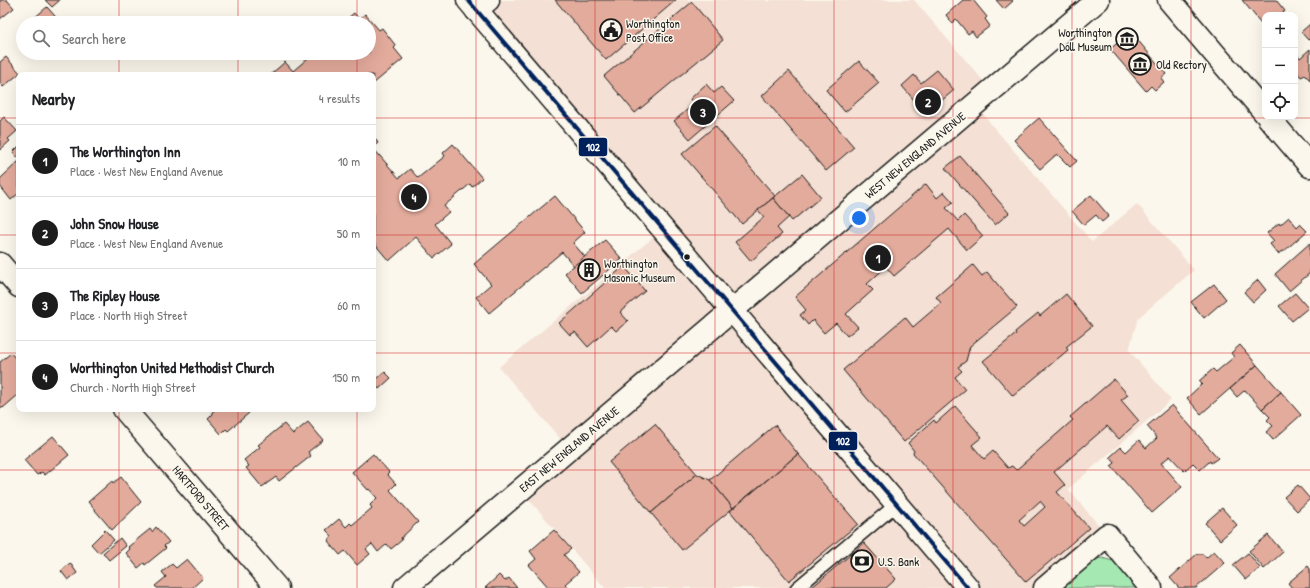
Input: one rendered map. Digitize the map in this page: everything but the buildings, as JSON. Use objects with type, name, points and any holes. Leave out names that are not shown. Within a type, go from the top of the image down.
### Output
[{"type":"street","name":"WEST NEW ENGLAND AVENUE","points":[[732,311],[1098,0]]},
{"type":"street","points":[[1168,0],[1262,110]]},
{"type":"street","points":[[477,3],[732,311],[968,588]]},
{"type":"street","points":[[1271,120],[1310,166]]},
{"type":"street","points":[[0,264],[16,283]]},
{"type":"street","name":"EAST NEW ENGLAND AVENUE","points":[[405,588],[732,311]]},
{"type":"street","name":"HARTFORD STREET","points":[[127,412],[277,588]]},
{"type":"street","points":[[1045,588],[1107,535],[1151,588]]},
{"type":"lane","points":[[797,588],[897,504]]},
{"type":"shaded area","points":[[468,0],[766,0],[768,2],[771,0],[914,0],[992,91],[976,104],[991,124],[1092,242],[1137,204],[1194,270],[1138,318],[1129,350],[1171,400],[1068,489],[1107,535],[1045,588],[605,588],[521,490],[569,449],[499,367],[663,229]]},
{"type":"green space","points":[[1102,558],[1117,562],[1141,588],[1061,588],[1096,559]]},
{"type":"transit line","name":"102","points":[[468,0],[968,588]]},
{"type":"place","name":"Worthington Post Office","points":[[611,30]]},
{"type":"place","name":"Worthington Doll Museum","points":[[1127,39]]},
{"type":"place","name":"Old Rectory","points":[[1140,64]]},
{"type":"place","name":"John Snow House","points":[[928,102]]},
{"type":"place","name":"The Ripley House","points":[[703,112]]},
{"type":"place","name":"Worthington United Methodist Church","points":[[414,197]]},
{"type":"place","name":"The Worthington Inn","points":[[878,258]]},
{"type":"place","name":"Worthington Masonic Museum","points":[[589,270]]},
{"type":"place","name":"U.S. Bank","points":[[862,561]]}]
